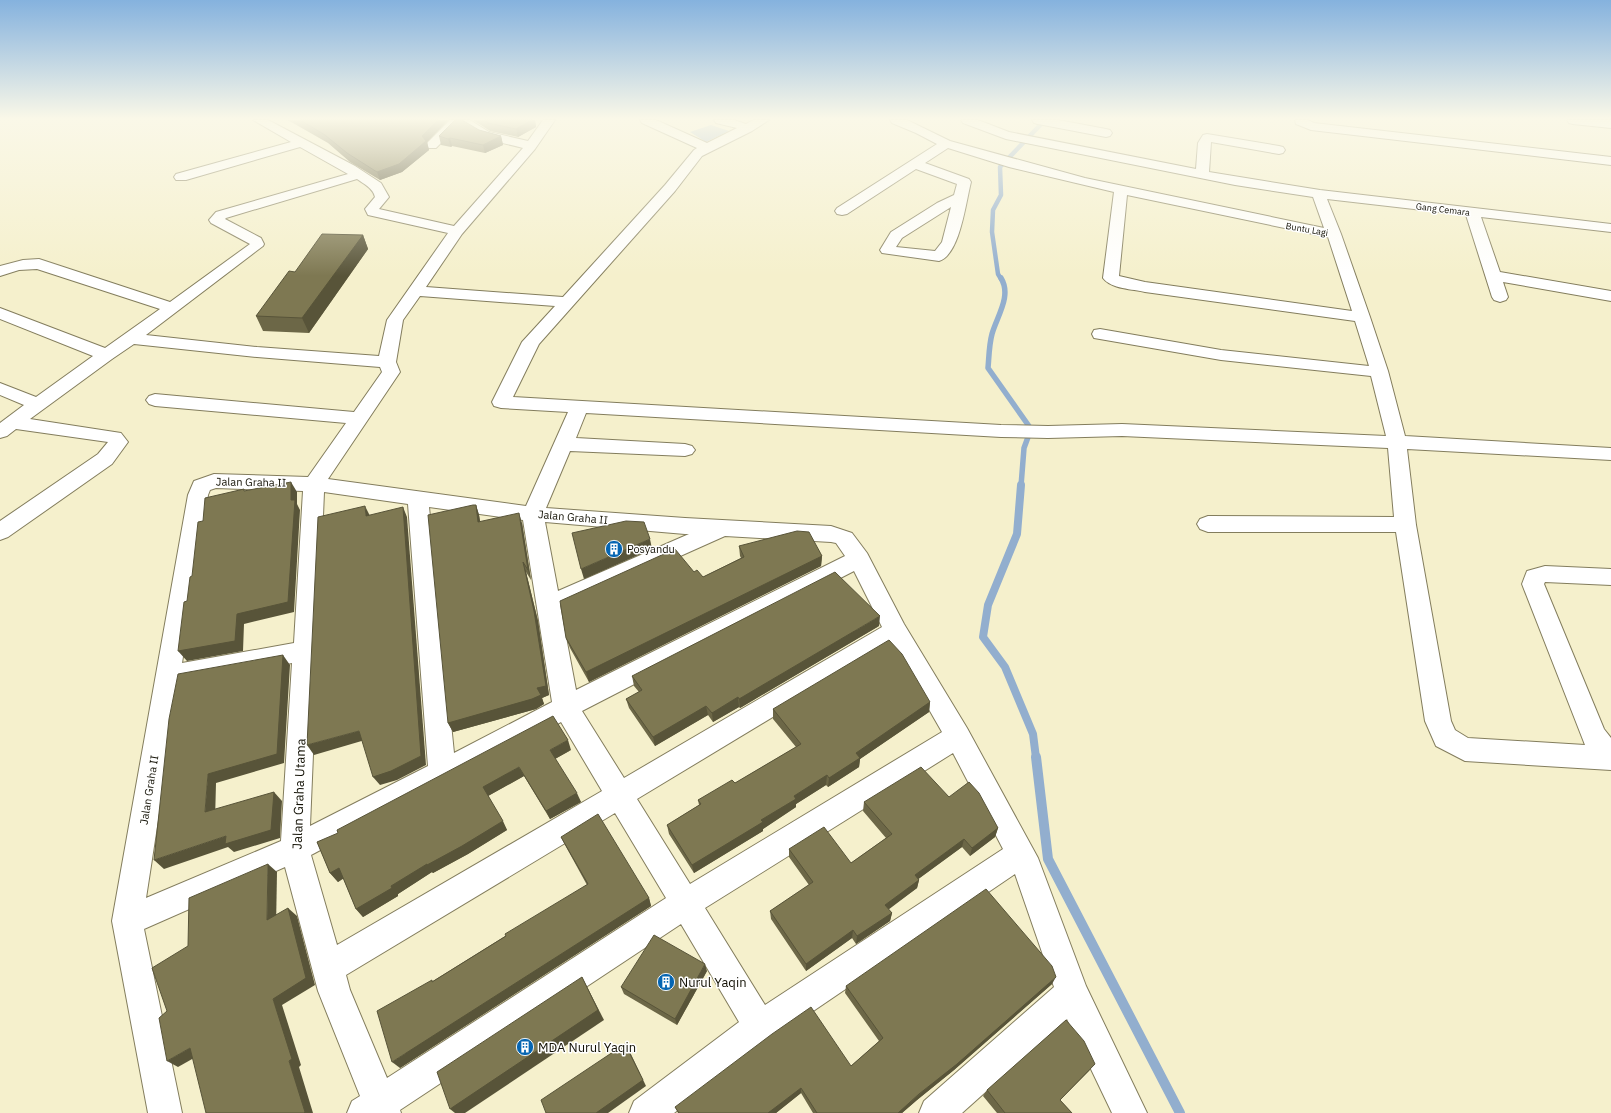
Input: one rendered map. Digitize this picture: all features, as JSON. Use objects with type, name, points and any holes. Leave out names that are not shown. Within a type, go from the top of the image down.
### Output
[{"type":"street","points":[[181,177],[199,172]]},
{"type":"street","points":[[353,172],[376,186],[382,193],[381,198],[373,208],[373,212],[457,231]]},
{"type":"street","points":[[314,484],[391,372],[387,362],[396,320],[457,231],[508,172]]},
{"type":"street","points":[[682,172],[531,342],[502,402],[1000,431],[1048,432],[1122,430],[1611,454]]},
{"type":"street","points":[[842,211],[902,172]]},
{"type":"street","points":[[936,172],[964,182],[949,243],[939,256],[887,250],[896,235],[942,206],[960,197]]},
{"type":"street","name":"Buntu Lagi","points":[[1096,172],[1121,190],[1334,234]]},
{"type":"street","name":"Gang Cemara","points":[[1169,172],[1202,174],[1320,194],[1611,228]]},
{"type":"street","points":[[7,428],[106,355],[131,339],[257,244],[256,241],[216,220],[220,215],[358,175]]},
{"type":"street","points":[[1121,190],[1111,278],[1119,282],[1145,287],[1362,317]]},
{"type":"street","points":[[1320,194],[1320,200],[1334,234],[1379,371],[1397,443],[1405,525],[1438,722],[1445,738],[1466,749],[1611,757]]},
{"type":"street","points":[[1472,212],[1500,297]]},
{"type":"street","points":[[0,271],[15,265],[29,263],[39,264],[172,308]]},
{"type":"street","points":[[1493,276],[1611,296]]},
{"type":"street","points":[[416,291],[468,296],[568,302]]},
{"type":"street","points":[[0,313],[106,355]]},
{"type":"street","points":[[1100,334],[1221,354],[1364,371],[1379,371]]},
{"type":"street","points":[[131,339],[257,352],[387,362]]},
{"type":"street","points":[[0,388],[39,405]]},
{"type":"street","points":[[155,400],[360,418]]},
{"type":"street","points":[[580,406],[533,514],[566,707],[618,796],[760,1027]]},
{"type":"street","points":[[0,532],[105,459],[118,442],[114,437],[7,428]]},
{"type":"street","points":[[564,444],[685,450]]},
{"type":"street","name":"Jalan Graha II","points":[[165,1113],[127,921],[200,487],[214,481],[314,484],[533,514],[804,534],[824,534],[841,536],[847,541],[859,559]]},
{"type":"street","name":"Jalan Graha Utama","points":[[314,484],[295,849],[334,991],[376,1109]]},
{"type":"street","points":[[418,498],[442,772]]},
{"type":"street","points":[[1208,524],[1405,525]]},
{"type":"street","points":[[548,606],[721,528]]},
{"type":"street","points":[[127,921],[295,849],[566,707],[859,559],[896,631],[958,736],[1028,868],[1072,993],[1130,1113]]},
{"type":"street","points":[[1611,578],[1545,574],[1535,577],[1533,584],[1592,734],[1611,757]]},
{"type":"street","points":[[328,968],[896,631]]},
{"type":"street","points":[[168,676],[305,651]]},
{"type":"street","points":[[376,1109],[684,904],[958,736]]},
{"type":"street","points":[[646,1113],[760,1027],[1020,854]]},
{"type":"street","points":[[936,1113],[1072,993]]},
{"type":"building","points":[[322,234],[363,235],[302,318],[256,316],[289,271],[295,272]]},
{"type":"building","points":[[291,482],[291,500],[295,500],[288,602],[237,614],[235,641],[178,651],[184,602],[187,601],[190,577],[192,576],[198,522],[203,521],[205,498],[244,489],[244,491]]},
{"type":"building","points":[[476,505],[478,522],[519,513],[528,570],[523,562],[534,611],[546,686],[537,688],[541,695],[532,699],[448,723],[428,515]]},
{"type":"building","points":[[365,506],[366,516],[403,507],[421,756],[391,771],[373,777],[359,731],[307,745],[318,517]]},
{"type":"building","name":"Posyandu","points":[[626,521],[644,522],[650,539],[581,569],[572,533]]},
{"type":"building","points":[[797,531],[809,532],[822,556],[586,672],[566,638],[560,601],[675,549],[694,572],[697,570],[703,577],[744,557],[739,546]]},
{"type":"building","points":[[835,572],[880,616],[739,699],[738,697],[712,713],[706,706],[653,737],[626,699],[642,690],[632,676]]},
{"type":"building","points":[[889,640],[902,654],[930,702],[856,753],[860,758],[829,778],[827,775],[794,796],[796,799],[761,820],[763,822],[692,865],[667,825],[701,804],[698,800],[732,780],[735,783],[801,744],[773,709]]},
{"type":"building","points":[[283,655],[277,754],[208,774],[205,812],[274,792],[271,830],[225,844],[226,836],[154,860],[169,719],[178,674]]},
{"type":"building","points":[[553,716],[568,740],[550,750],[577,793],[546,811],[519,767],[483,787],[503,821],[462,846],[427,864],[391,886],[392,888],[356,909],[339,868],[330,873],[317,842],[338,833],[337,830]]},
{"type":"building","points":[[921,767],[949,797],[969,782],[979,793],[998,828],[972,848],[964,839],[915,875],[919,880],[885,905],[892,913],[857,936],[853,930],[806,964],[770,911],[813,882],[789,849],[824,827],[851,863],[892,834],[864,802]]},
{"type":"building","points":[[598,814],[649,898],[392,1062],[377,1011],[432,980],[432,982],[506,936],[505,934],[588,884],[561,837]]},
{"type":"building","points":[[268,864],[267,920],[288,908],[306,978],[273,999],[292,1059],[289,1061],[305,1112],[206,1113],[190,1048],[167,1061],[159,1018],[167,1011],[152,968],[188,946],[189,898]]},
{"type":"building","points":[[986,889],[1052,966],[1056,977],[957,1064],[898,1113],[817,1113],[801,1088],[768,1113],[679,1113],[675,1107],[772,1034],[811,1007],[851,1066],[883,1038],[846,986]]},
{"type":"building","name":"Nurul Yaqin","points":[[654,935],[705,964],[675,1019],[621,987]]},
{"type":"building","name":"MDA Nurul Yaqin","points":[[582,977],[598,1010],[450,1109],[437,1072]]},
{"type":"building","points":[[1066,1020],[1084,1041],[1095,1064],[1060,1100],[1072,1113],[1005,1113],[987,1090]]},
{"type":"building","points":[[625,1044],[643,1080],[596,1113],[546,1113],[541,1100]]},
{"type":"waterway","points":[[1000,172],[1001,195],[993,210],[992,232],[998,274],[1001,279]]},
{"type":"waterway","points":[[1001,278],[1004,285],[1004,299],[991,338],[988,368],[1031,429],[1024,448],[1021,486]]},
{"type":"waterway","points":[[1021,485],[1017,534],[988,605],[983,637],[1005,667],[1033,734],[1036,758]]},
{"type":"waterway","points":[[1036,757],[1048,859],[1180,1113]]},
{"type":"place","name":"Posyandu","points":[[614,549]]},
{"type":"place","name":"Nurul Yaqin","points":[[666,982]]},
{"type":"place","name":"MDA Nurul Yaqin","points":[[525,1047]]}]
